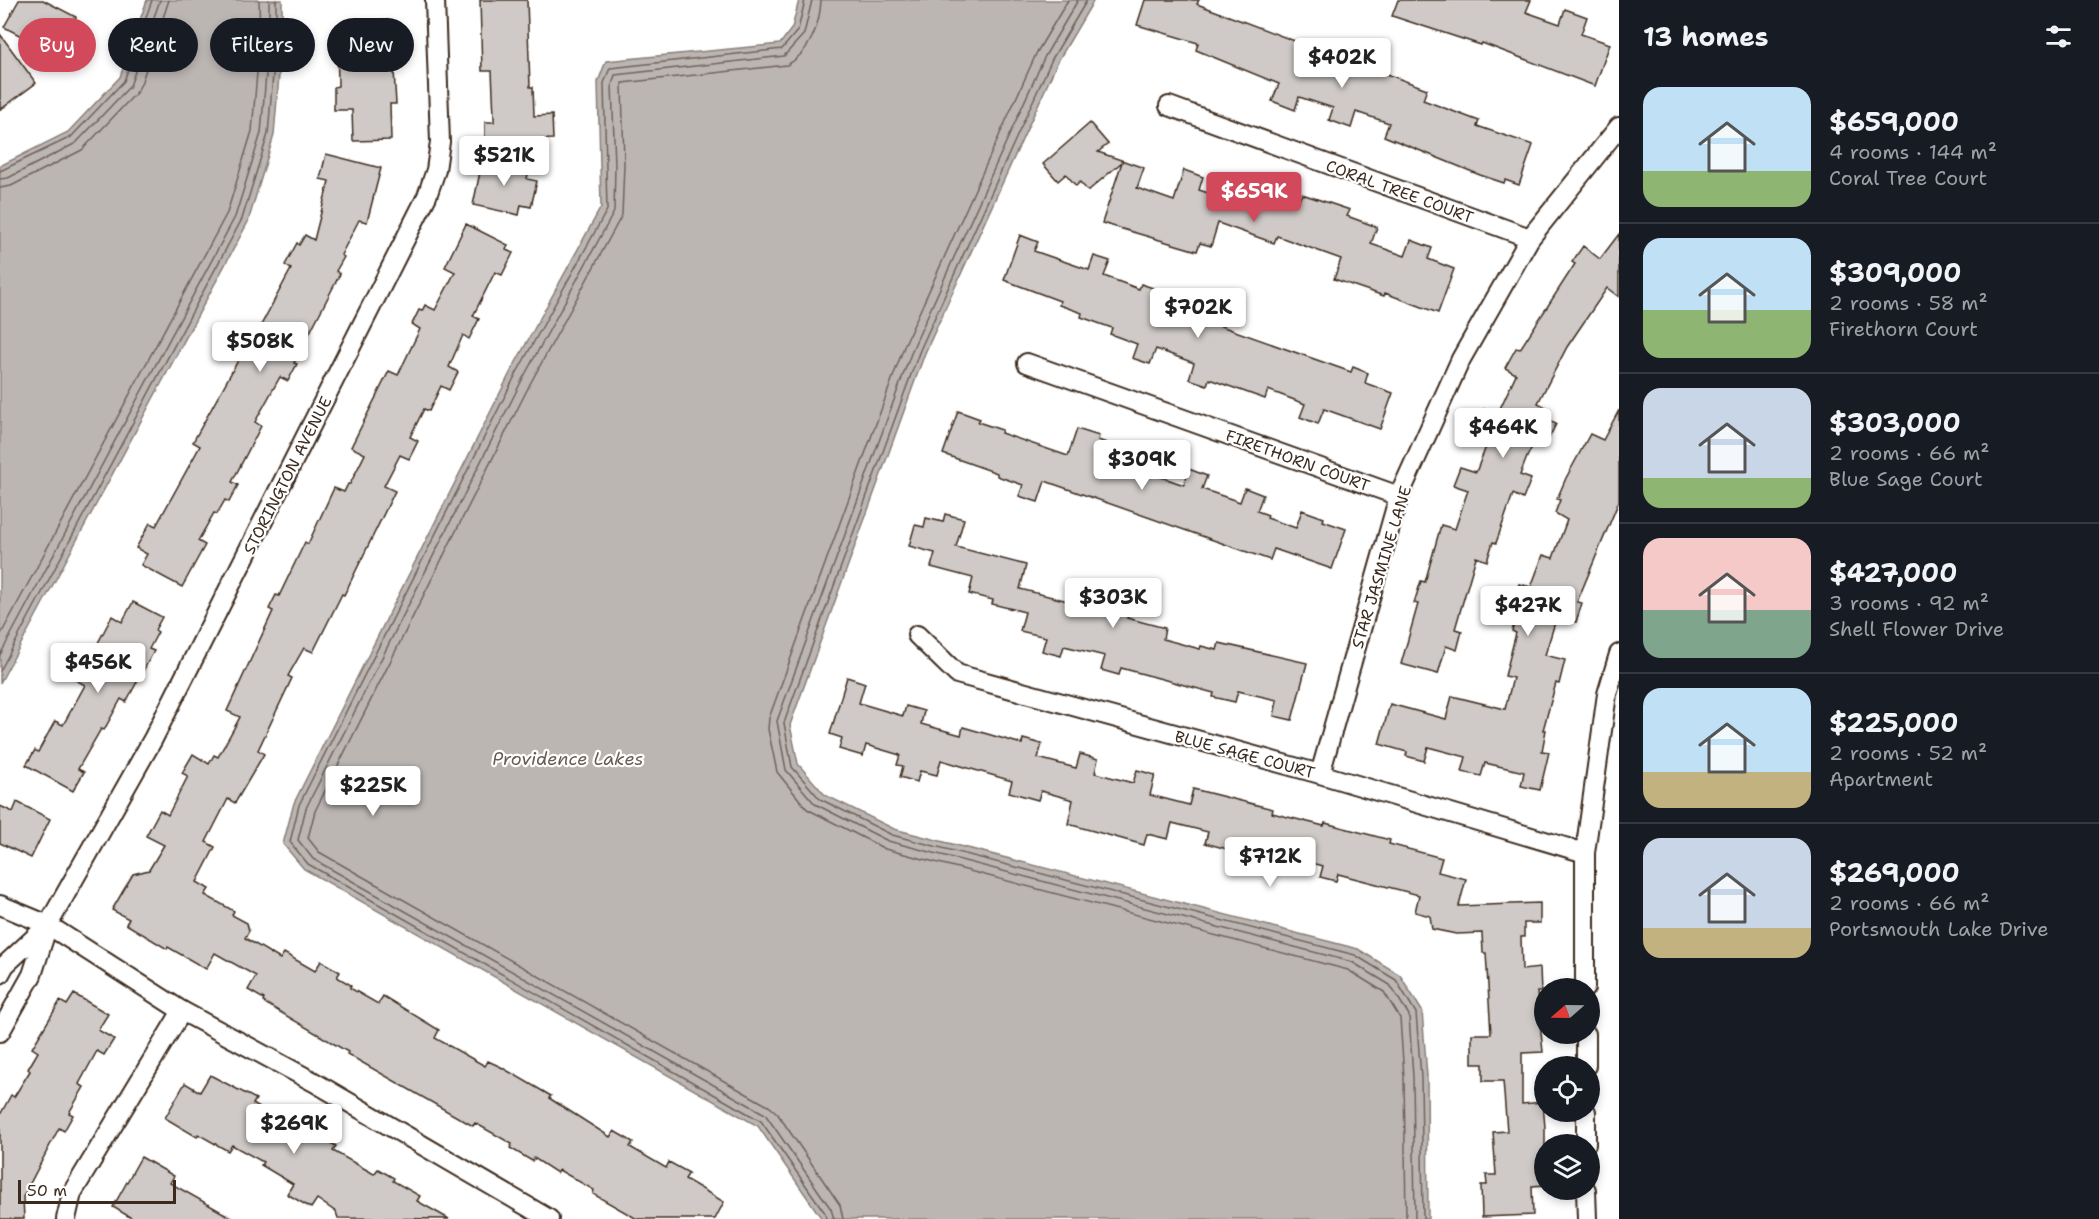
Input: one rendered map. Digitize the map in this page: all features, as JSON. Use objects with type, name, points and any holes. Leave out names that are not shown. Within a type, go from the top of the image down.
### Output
[{"type":"street","name":"STORINGTON AVENUE","points":[[0,1032],[32,975],[48,925],[153,739],[427,196],[436,170],[440,142],[435,0]]},
{"type":"street","name":"CORAL TREE COURT","points":[[1169,106],[1530,238]]},
{"type":"street","name":"STAR JASMINE LANE","points":[[1320,774],[1399,496],[1461,359],[1530,238],[1619,127]]},
{"type":"street","name":"FIRETHORN COURT","points":[[1027,363],[1399,496]]},
{"type":"street","name":"BLUE SAGE COURT","points":[[917,635],[957,674],[1320,774],[1585,853]]},
{"type":"street","points":[[1586,978],[1585,853],[1607,694],[1619,654]]},
{"type":"street","points":[[0,905],[48,925],[182,1011],[314,1082],[549,1219]]},
{"type":"street","name":"STORINGTON AVENUE","points":[[0,974],[5,965],[48,925]]},
{"type":"street","points":[[66,1219],[72,1193],[182,1011]]},
{"type":"street","points":[[1586,1200],[1587,1219]]},
{"type":"water","points":[[147,0],[282,0],[282,18],[210,18],[210,72],[279,72],[274,135],[248,222],[0,683],[0,166],[68,132],[120,77],[122,72],[198,72],[198,18],[141,18]]},
{"type":"water","name":"Providence Lakes","points":[[799,0],[1094,0],[1058,61],[925,353],[790,725],[798,764],[825,795],[894,829],[1358,949],[1400,975],[1422,1011],[1427,1076],[1428,1219],[822,1219],[758,1126],[304,869],[283,844],[294,803],[510,373],[601,207],[598,82],[606,61],[780,44],[792,28]]},
{"type":"building","points":[[19,0],[43,0],[76,17],[18,18],[18,34],[4,27]]},
{"type":"building","points":[[480,0],[527,0],[530,87],[533,87],[534,116],[552,115],[553,139],[485,142],[485,122],[494,122],[494,117],[492,71],[482,71]]},
{"type":"building","points":[[1145,0],[1199,0],[1197,4],[1316,49],[1315,52],[1427,89],[1423,100],[1479,121],[1477,126],[1533,145],[1519,185],[1480,175],[1384,136],[1389,123],[1356,112],[1351,128],[1329,120],[1333,108],[1299,97],[1295,110],[1272,101],[1279,84],[1196,50],[1198,43],[1137,25]]},
{"type":"building","points":[[1398,0],[1531,0],[1526,12],[1560,24],[1565,9],[1587,17],[1581,34],[1610,44],[1595,86],[1482,43],[1481,45],[1392,16]]},
{"type":"building","points":[[0,34],[18,58],[18,72],[28,72],[36,83],[0,110]]},
{"type":"building","points":[[338,72],[394,72],[396,104],[390,104],[391,140],[353,141],[352,110],[334,110],[334,87],[338,86]]},
{"type":"building","points":[[1090,123],[1108,144],[1098,152],[1144,168],[1137,188],[1174,201],[1184,170],[1203,177],[1199,190],[1236,202],[1244,181],[1299,200],[1302,194],[1350,210],[1347,216],[1377,227],[1371,244],[1405,256],[1411,240],[1432,248],[1428,259],[1454,269],[1438,313],[1385,293],[1384,296],[1334,279],[1341,259],[1277,236],[1274,243],[1218,223],[1211,246],[1200,243],[1197,251],[1102,223],[1122,162],[1088,191],[1080,182],[1076,186],[1066,174],[1058,181],[1043,164]]},
{"type":"building","points":[[326,154],[381,168],[367,222],[359,220],[341,255],[344,257],[336,271],[340,274],[294,363],[297,364],[288,381],[280,377],[255,422],[261,426],[232,482],[238,485],[229,502],[225,500],[217,514],[214,513],[198,541],[205,545],[182,587],[141,565],[147,554],[136,548],[150,523],[156,526],[200,446],[193,442],[250,339],[253,340],[291,269],[285,265],[297,243],[299,245],[305,235],[314,240],[329,181],[320,179]]},
{"type":"building","points":[[483,158],[529,169],[527,179],[537,181],[531,207],[521,205],[519,215],[473,205]]},
{"type":"building","points":[[466,224],[508,245],[506,250],[513,253],[502,275],[495,272],[473,316],[479,319],[469,339],[463,335],[449,367],[458,372],[449,390],[441,386],[429,411],[424,409],[410,437],[418,441],[409,459],[400,455],[384,486],[395,491],[344,595],[342,594],[313,652],[304,648],[288,676],[292,678],[258,750],[264,754],[235,803],[228,799],[206,842],[215,847],[197,882],[209,889],[205,895],[234,911],[232,915],[247,923],[249,931],[245,938],[280,959],[284,953],[315,971],[321,961],[340,972],[337,977],[351,985],[350,988],[378,1004],[383,996],[439,1030],[435,1038],[485,1066],[488,1061],[501,1067],[551,1096],[549,1098],[610,1137],[614,1131],[633,1142],[630,1147],[666,1168],[669,1162],[689,1173],[685,1179],[724,1202],[715,1219],[637,1219],[593,1194],[594,1190],[559,1170],[557,1173],[534,1158],[532,1161],[510,1148],[512,1144],[475,1123],[473,1126],[347,1054],[348,1052],[263,1002],[264,999],[248,990],[256,976],[215,953],[206,969],[126,924],[129,919],[112,910],[133,874],[149,870],[164,845],[146,836],[160,810],[168,815],[188,776],[182,773],[193,754],[209,764],[214,755],[218,757],[240,717],[227,711],[273,611],[269,609],[276,595],[279,596],[305,542],[308,544],[334,488],[344,492],[350,484],[365,454],[351,447],[389,371],[398,375],[420,329],[412,324],[419,310],[422,311],[425,305],[435,310],[455,272],[445,267]]},
{"type":"building","points":[[1619,234],[1619,297],[1607,288],[1567,347],[1538,403],[1550,409],[1545,419],[1556,424],[1547,442],[1537,437],[1520,475],[1531,479],[1523,499],[1513,494],[1496,543],[1493,542],[1487,561],[1476,557],[1455,629],[1462,631],[1457,650],[1446,646],[1438,674],[1401,664],[1418,604],[1414,603],[1421,581],[1425,582],[1441,525],[1455,529],[1468,490],[1453,485],[1460,467],[1476,472],[1491,434],[1476,426],[1484,409],[1497,415],[1516,374],[1505,368],[1516,348],[1520,349],[1575,264],[1572,262],[1583,246],[1600,259]]},
{"type":"building","points":[[1020,235],[1038,242],[1034,251],[1089,270],[1094,256],[1110,261],[1104,276],[1139,289],[1141,284],[1159,290],[1155,301],[1191,314],[1194,306],[1222,315],[1218,325],[1351,372],[1353,367],[1368,373],[1365,383],[1393,393],[1380,429],[1324,409],[1318,424],[1300,417],[1305,404],[1268,390],[1265,399],[1209,379],[1207,385],[1189,379],[1194,363],[1156,349],[1150,364],[1132,358],[1137,344],[1110,334],[1112,328],[1081,317],[1082,313],[1059,305],[1060,301],[1004,280]]},
{"type":"building","points":[[1619,410],[1619,501],[1577,602],[1582,603],[1576,622],[1557,616],[1545,655],[1565,660],[1543,730],[1546,730],[1542,751],[1549,752],[1540,790],[1521,786],[1524,772],[1485,763],[1481,776],[1462,772],[1466,757],[1428,747],[1424,761],[1406,756],[1407,752],[1379,744],[1390,704],[1446,719],[1452,696],[1505,709],[1513,678],[1505,676],[1516,633],[1512,631],[1518,609],[1509,607],[1519,584],[1531,587],[1543,555],[1553,558],[1567,520],[1555,513],[1560,500],[1557,499],[1566,478],[1590,434],[1603,440]]},
{"type":"building","points":[[958,411],[980,419],[978,422],[1002,430],[1001,433],[1068,456],[1077,429],[1099,436],[1098,440],[1152,459],[1147,472],[1184,485],[1189,469],[1207,476],[1202,489],[1240,502],[1245,488],[1263,495],[1257,511],[1268,515],[1267,518],[1296,528],[1302,510],[1324,518],[1323,521],[1346,529],[1332,569],[1274,549],[1270,560],[1045,481],[1038,502],[1019,496],[1023,485],[943,454]]},
{"type":"building","points":[[945,514],[964,519],[956,547],[1026,565],[1020,589],[1088,606],[1091,594],[1122,602],[1119,613],[1128,616],[1127,618],[1165,628],[1163,639],[1200,649],[1201,646],[1217,650],[1219,643],[1307,663],[1292,720],[1274,716],[1277,700],[1238,691],[1235,702],[1213,697],[1214,693],[1121,668],[1119,675],[1101,670],[1105,656],[1064,646],[1061,656],[1042,651],[1046,637],[1020,631],[1025,612],[992,604],[993,600],[969,594],[973,578],[931,567],[935,553],[909,546],[915,525],[924,527],[926,518],[943,522]]},
{"type":"building","points":[[133,602],[162,617],[155,630],[158,632],[149,649],[154,651],[126,702],[121,699],[104,730],[101,729],[78,769],[84,772],[73,791],[26,765],[35,750],[38,752],[55,721],[63,725],[85,685],[70,677],[81,656],[89,660],[112,616],[122,622]]},
{"type":"building","points":[[847,677],[865,683],[859,703],[903,716],[906,706],[924,711],[921,724],[961,735],[963,727],[1022,744],[1023,739],[1042,744],[1038,758],[1076,768],[1080,754],[1098,759],[1095,773],[1133,783],[1137,770],[1155,775],[1150,795],[1189,805],[1193,789],[1273,809],[1272,813],[1324,826],[1325,823],[1390,840],[1389,844],[1442,858],[1438,872],[1466,879],[1459,906],[1540,903],[1540,923],[1524,923],[1524,937],[1521,937],[1522,970],[1540,968],[1540,978],[1534,978],[1534,1044],[1542,1044],[1543,1052],[1522,1053],[1522,1104],[1534,1103],[1534,1122],[1545,1122],[1545,1128],[1545,1134],[1534,1134],[1533,1215],[1482,1217],[1481,1185],[1487,1185],[1486,1175],[1496,1175],[1493,1132],[1507,1131],[1503,1081],[1483,1081],[1483,1064],[1472,1064],[1472,1034],[1491,1034],[1486,953],[1483,953],[1482,933],[1456,934],[1432,929],[1430,916],[1415,912],[1419,895],[1338,874],[1336,881],[1320,877],[1323,866],[1269,855],[1267,860],[1205,843],[1208,832],[1172,823],[1168,839],[1147,834],[1144,845],[1068,824],[1073,800],[1041,791],[1038,800],[1009,792],[1012,781],[941,760],[937,775],[920,771],[917,782],[900,777],[903,766],[897,765],[900,755],[866,745],[863,756],[839,749],[842,738],[830,734]]},
{"type":"building","points":[[17,802],[50,819],[31,858],[0,843],[0,806],[13,812]]},
{"type":"building","points":[[74,994],[108,1014],[98,1030],[114,1039],[104,1055],[97,1051],[79,1084],[84,1087],[69,1113],[73,1115],[64,1131],[59,1128],[23,1197],[24,1219],[0,1219],[0,1115],[11,1095],[14,1097],[30,1071],[28,1069],[38,1052],[32,1048],[60,1001],[67,1005]]},
{"type":"building","points":[[210,1075],[256,1099],[253,1104],[291,1127],[294,1122],[336,1146],[333,1151],[374,1174],[378,1169],[394,1178],[393,1181],[420,1196],[417,1201],[449,1219],[338,1218],[336,1212],[317,1199],[311,1208],[287,1194],[293,1184],[261,1165],[263,1162],[232,1145],[228,1151],[198,1134],[197,1137],[165,1118],[185,1083],[200,1092]]},
{"type":"building","points":[[141,1157],[174,1176],[170,1183],[234,1219],[133,1219],[113,1207]]}]
